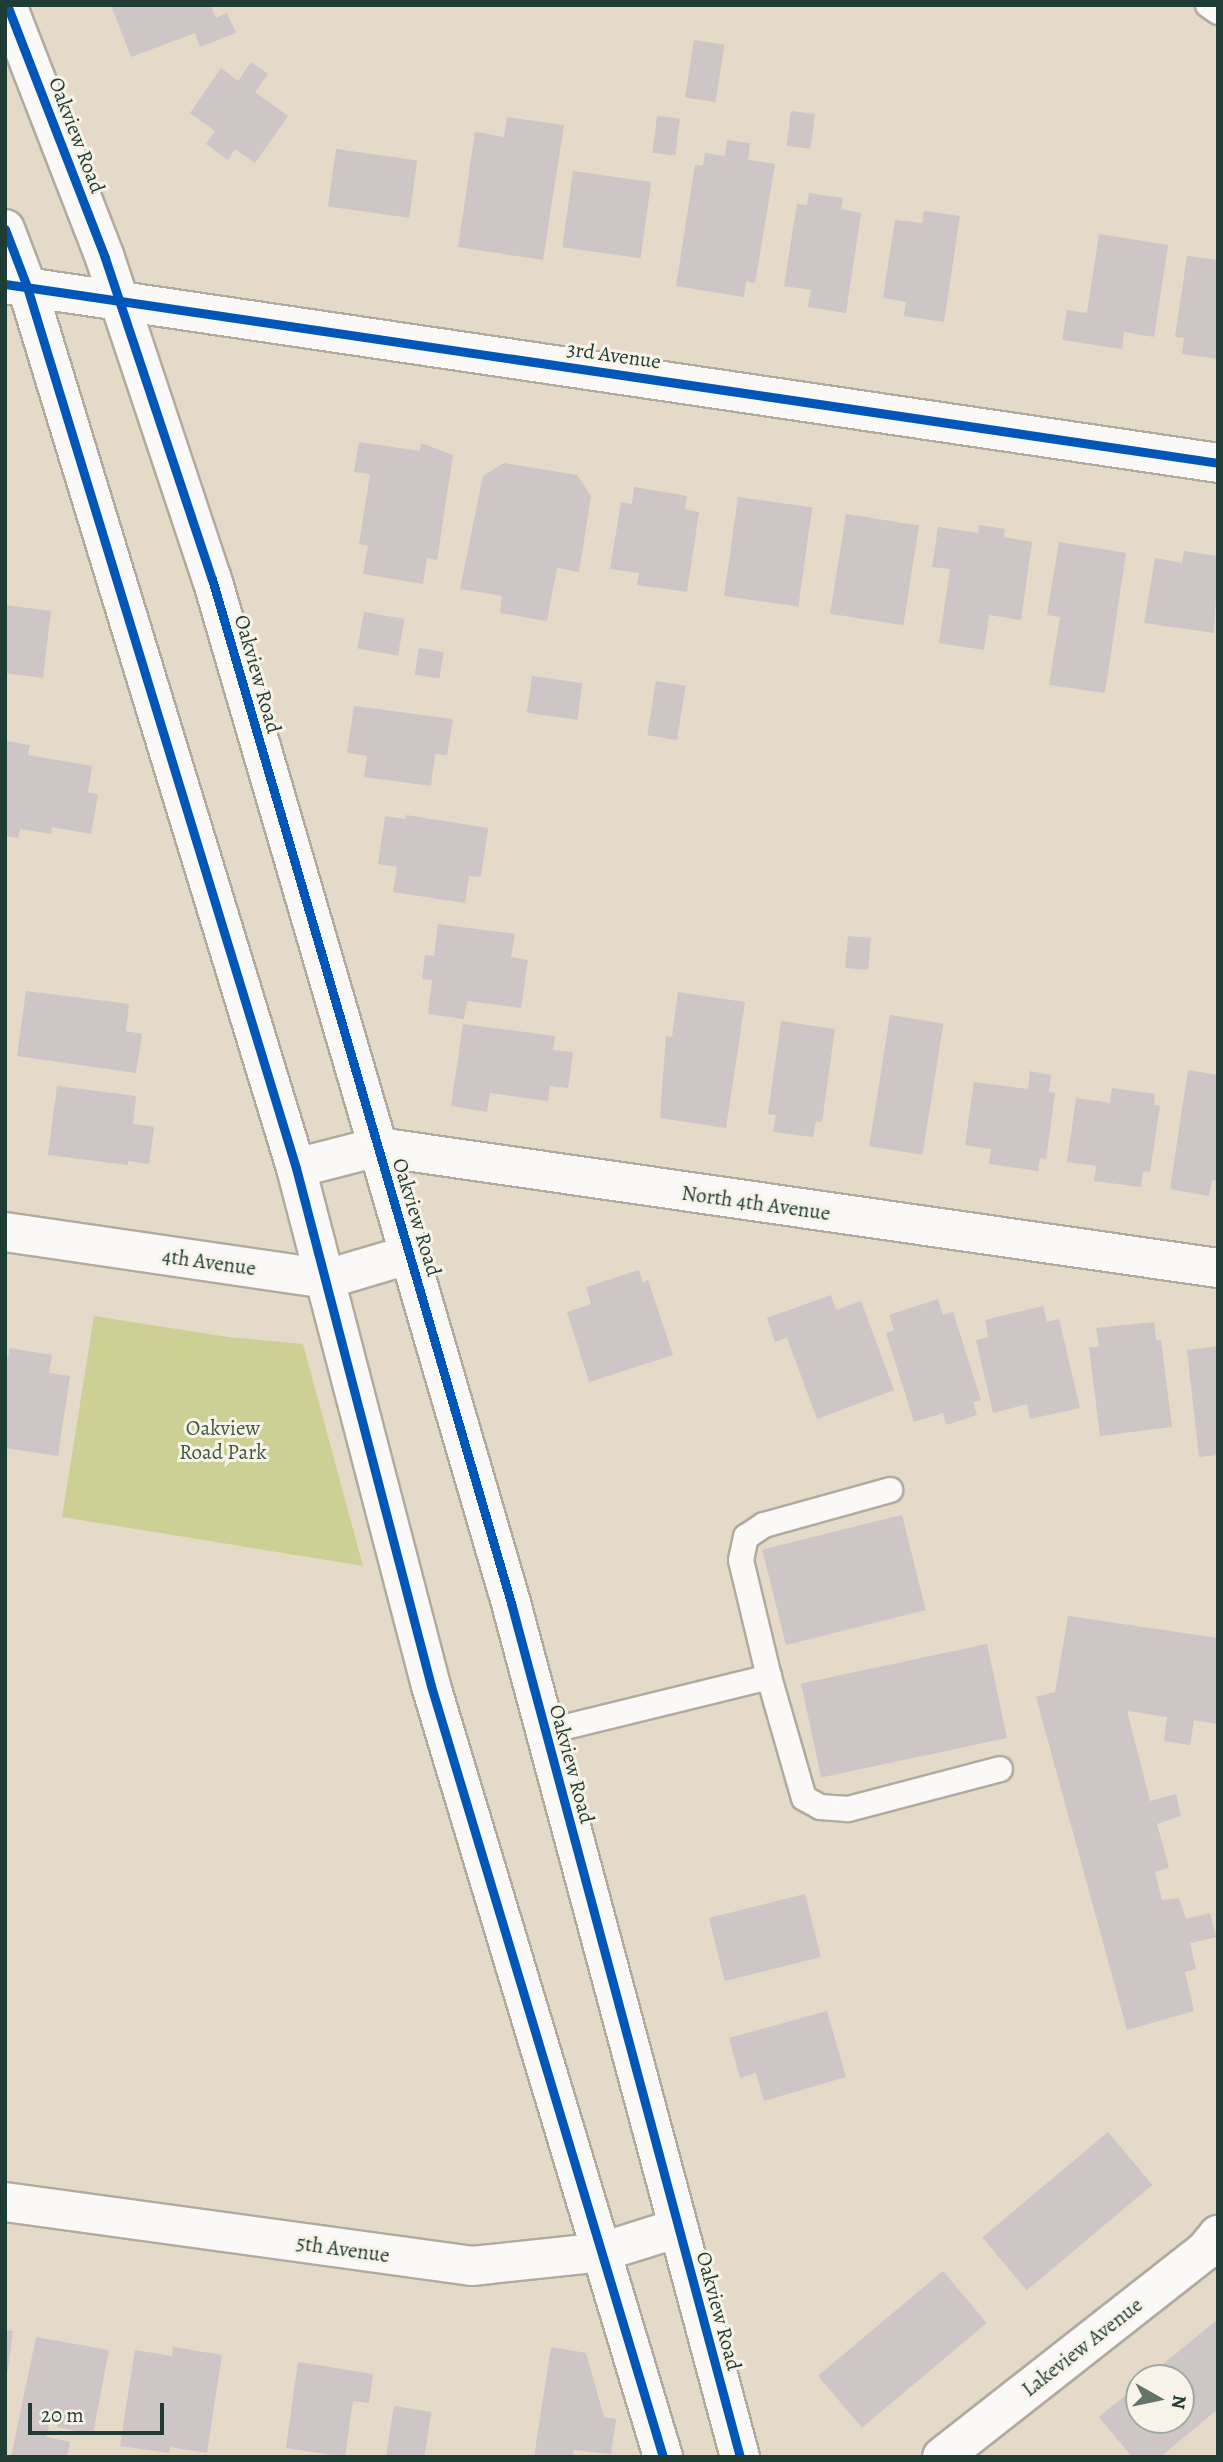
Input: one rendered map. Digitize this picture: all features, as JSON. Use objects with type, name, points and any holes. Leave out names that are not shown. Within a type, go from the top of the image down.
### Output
[{"type":"street","name":"Oakview Road","points":[[7,5],[120,301],[212,579],[411,1254],[545,1732],[740,2457]]},
{"type":"street","points":[[5,229],[16,286],[296,1168],[431,1686],[663,2457]]},
{"type":"street","name":"3rd Avenue","points":[[16,286],[1218,463]]},
{"type":"street","name":"North 4th Avenue","points":[[296,1168],[378,1147],[1218,1268]]},
{"type":"street","name":"4th Avenue","points":[[5,1232],[327,1279],[411,1254]]},
{"type":"street","name":"5th Avenue","points":[[5,2202],[471,2266],[602,2252],[678,2228]]},
{"type":"street","name":"Lakeview Avenue","points":[[942,2457],[1214,2250]]},
{"type":"lane","points":[[1208,5],[1218,12]]},
{"type":"lane","points":[[890,1490],[764,1525],[746,1537],[741,1560],[769,1677],[804,1798],[820,1807],[848,1809],[1000,1769]]},
{"type":"lane","points":[[545,1732],[769,1677]]},
{"type":"green space","name":"Oakview Road Park","points":[[94,1316],[228,1337],[303,1344],[363,1566],[62,1517]]},
{"type":"building","points":[[111,5],[211,5],[216,18],[227,13],[236,33],[200,47],[195,33],[131,57]]},
{"type":"building","points":[[694,40],[725,45],[716,102],[685,97]]},
{"type":"building","points":[[251,62],[268,74],[255,92],[288,116],[255,163],[235,149],[228,160],[206,144],[215,131],[190,113],[221,68],[238,81]]},
{"type":"building","points":[[791,111],[815,114],[811,149],[787,146]]},
{"type":"building","points":[[657,116],[680,119],[675,156],[652,153]]},
{"type":"building","points":[[507,117],[564,125],[543,260],[458,247],[475,132],[504,137]]},
{"type":"building","points":[[727,140],[750,143],[748,160],[775,164],[755,283],[746,281],[744,297],[676,286],[695,165],[703,166],[705,153],[725,156]]},
{"type":"building","points":[[336,149],[417,160],[409,218],[328,206]]},
{"type":"building","points":[[573,171],[651,182],[641,258],[562,247]]},
{"type":"building","points":[[809,193],[843,198],[841,209],[861,213],[846,313],[808,307],[811,290],[784,286],[797,204],[807,205]]},
{"type":"building","points":[[924,211],[960,216],[944,322],[904,316],[906,302],[883,298],[895,220],[922,223]]},
{"type":"building","points":[[1099,234],[1168,245],[1154,337],[1124,332],[1122,349],[1062,340],[1067,310],[1087,313]]},
{"type":"building","points":[[1187,256],[1218,260],[1218,359],[1182,354],[1184,338],[1175,337]]},
{"type":"building","points":[[359,442],[420,451],[421,443],[453,455],[437,560],[427,558],[423,584],[363,574],[368,546],[359,544],[370,474],[354,472]]},
{"type":"building","points":[[504,463],[577,475],[591,496],[579,572],[557,568],[547,621],[500,613],[502,596],[460,589],[483,476]]},
{"type":"building","points":[[634,487],[687,496],[685,509],[699,512],[687,592],[637,585],[639,573],[610,569],[621,502],[632,504]]},
{"type":"building","points":[[738,497],[812,507],[798,606],[724,596]]},
{"type":"building","points":[[846,514],[919,526],[903,625],[830,614]]},
{"type":"building","points":[[979,525],[1005,529],[1004,537],[1032,542],[1021,620],[989,615],[984,650],[939,643],[950,569],[932,567],[938,527],[978,533]]},
{"type":"building","points":[[1059,542],[1126,553],[1105,693],[1049,685],[1060,617],[1047,615]]},
{"type":"building","points":[[1184,551],[1218,556],[1214,633],[1144,623],[1155,558],[1182,563]]},
{"type":"building","points":[[5,605],[51,611],[43,678],[5,673]]},
{"type":"building","points":[[364,612],[404,619],[398,656],[358,648]]},
{"type":"building","points":[[419,648],[444,652],[439,679],[415,675]]},
{"type":"building","points":[[532,676],[583,683],[577,720],[527,713]]},
{"type":"building","points":[[656,681],[686,686],[677,740],[647,735]]},
{"type":"building","points":[[354,706],[453,719],[447,755],[435,754],[431,786],[364,777],[367,756],[347,753]]},
{"type":"building","points":[[5,741],[30,745],[28,755],[92,766],[88,793],[98,794],[91,834],[52,827],[51,834],[20,829],[18,838],[5,836]]},
{"type":"building","points":[[406,815],[488,828],[481,877],[469,876],[465,903],[393,892],[397,867],[378,864],[385,816],[406,819]]},
{"type":"building","points":[[438,924],[515,934],[511,957],[528,960],[521,1008],[467,1001],[464,1019],[428,1014],[432,980],[422,979],[425,955],[434,956]]},
{"type":"building","points":[[848,936],[871,938],[868,970],[845,968]]},
{"type":"building","points":[[26,991],[129,1004],[126,1031],[142,1034],[136,1073],[17,1056]]},
{"type":"building","points":[[678,992],[745,1002],[726,1128],[660,1118],[666,1036],[672,1037]]},
{"type":"building","points":[[890,1015],[943,1023],[923,1155],[869,1146]]},
{"type":"building","points":[[781,1021],[835,1029],[822,1122],[816,1121],[813,1137],[773,1132],[776,1115],[768,1114]]},
{"type":"building","points":[[463,1024],[555,1036],[553,1050],[573,1052],[568,1088],[550,1086],[548,1101],[490,1093],[487,1112],[451,1106]]},
{"type":"building","points":[[1188,1070],[1218,1075],[1218,1181],[1212,1180],[1209,1196],[1170,1189]]},
{"type":"building","points":[[1030,1071],[1051,1075],[1049,1092],[1055,1093],[1046,1159],[1040,1158],[1038,1171],[989,1164],[991,1149],[965,1145],[974,1082],[1028,1089]]},
{"type":"building","points":[[57,1086],[136,1096],[133,1124],[154,1127],[149,1164],[128,1161],[128,1165],[48,1155]]},
{"type":"building","points":[[1112,1088],[1155,1094],[1154,1105],[1160,1106],[1150,1172],[1143,1171],[1141,1187],[1094,1181],[1096,1166],[1067,1162],[1076,1098],[1110,1103]]},
{"type":"building","points":[[639,1270],[643,1283],[648,1280],[673,1355],[589,1382],[567,1312],[591,1304],[586,1287]]},
{"type":"building","points":[[831,1295],[836,1310],[861,1301],[894,1390],[817,1419],[787,1338],[775,1342],[767,1318]]},
{"type":"building","points":[[938,1299],[943,1315],[953,1312],[981,1400],[973,1402],[977,1415],[946,1425],[943,1413],[914,1422],[886,1333],[894,1330],[889,1315]]},
{"type":"building","points":[[1043,1306],[1047,1322],[1059,1319],[1080,1408],[1030,1419],[1027,1404],[993,1413],[976,1340],[988,1337],[985,1320]]},
{"type":"building","points":[[1154,1322],[1156,1340],[1161,1340],[1172,1427],[1100,1436],[1089,1347],[1099,1347],[1096,1328]]},
{"type":"building","points":[[1218,1346],[1218,1455],[1199,1457],[1187,1350]]},
{"type":"building","points":[[10,1348],[52,1355],[49,1373],[70,1376],[58,1456],[5,1448],[5,1368]]},
{"type":"building","points":[[902,1515],[926,1610],[786,1645],[762,1550]]},
{"type":"building","points":[[1068,1616],[1218,1638],[1218,1724],[1194,1720],[1190,1745],[1164,1741],[1167,1717],[1127,1711],[1150,1801],[1176,1794],[1181,1816],[1157,1824],[1169,1868],[1155,1872],[1162,1900],[1179,1898],[1186,1919],[1210,1913],[1216,1937],[1190,1943],[1196,1969],[1185,1972],[1194,2011],[1127,2030],[1036,1697],[1055,1692]]},
{"type":"building","points":[[987,1644],[1007,1738],[821,1777],[801,1684]]},
{"type":"building","points":[[805,1894],[821,1957],[725,1981],[709,1918]]},
{"type":"building","points":[[827,2011],[846,2077],[764,2101],[756,2073],[740,2078],[729,2038]]},
{"type":"building","points":[[1108,2132],[1152,2185],[1027,2290],[982,2237]]},
{"type":"building","points":[[943,2271],[987,2323],[862,2428],[818,2376]]},
{"type":"building","points":[[1218,2319],[1218,2409],[1195,2428],[1195,2364],[1163,2364]]},
{"type":"building","points":[[5,2330],[13,2331],[7,2375],[5,2375]]},
{"type":"building","points":[[36,2337],[109,2350],[93,2434],[57,2427],[58,2420],[50,2418],[47,2437],[70,2442],[67,2457],[11,2457]]},
{"type":"building","points":[[173,2347],[222,2355],[207,2453],[170,2447],[169,2453],[120,2446],[135,2350],[172,2356]]},
{"type":"building","points":[[551,2347],[586,2353],[604,2417],[616,2419],[611,2454],[574,2450],[573,2457],[534,2457]]},
{"type":"building","points":[[298,2362],[373,2374],[369,2403],[353,2401],[345,2457],[286,2448]]},
{"type":"building","points":[[1125,2396],[1125,2434],[1188,2434],[1160,2457],[1132,2457],[1099,2417]]},
{"type":"building","points":[[394,2406],[432,2412],[424,2457],[386,2457]]},
{"type":"cycle path","points":[[7,5],[105,258],[212,579],[511,1603],[740,2457]]},
{"type":"cycle path","points":[[5,229],[27,287],[296,1168],[431,1686],[663,2457]]},
{"type":"cycle path","points":[[5,284],[1218,463]]}]
